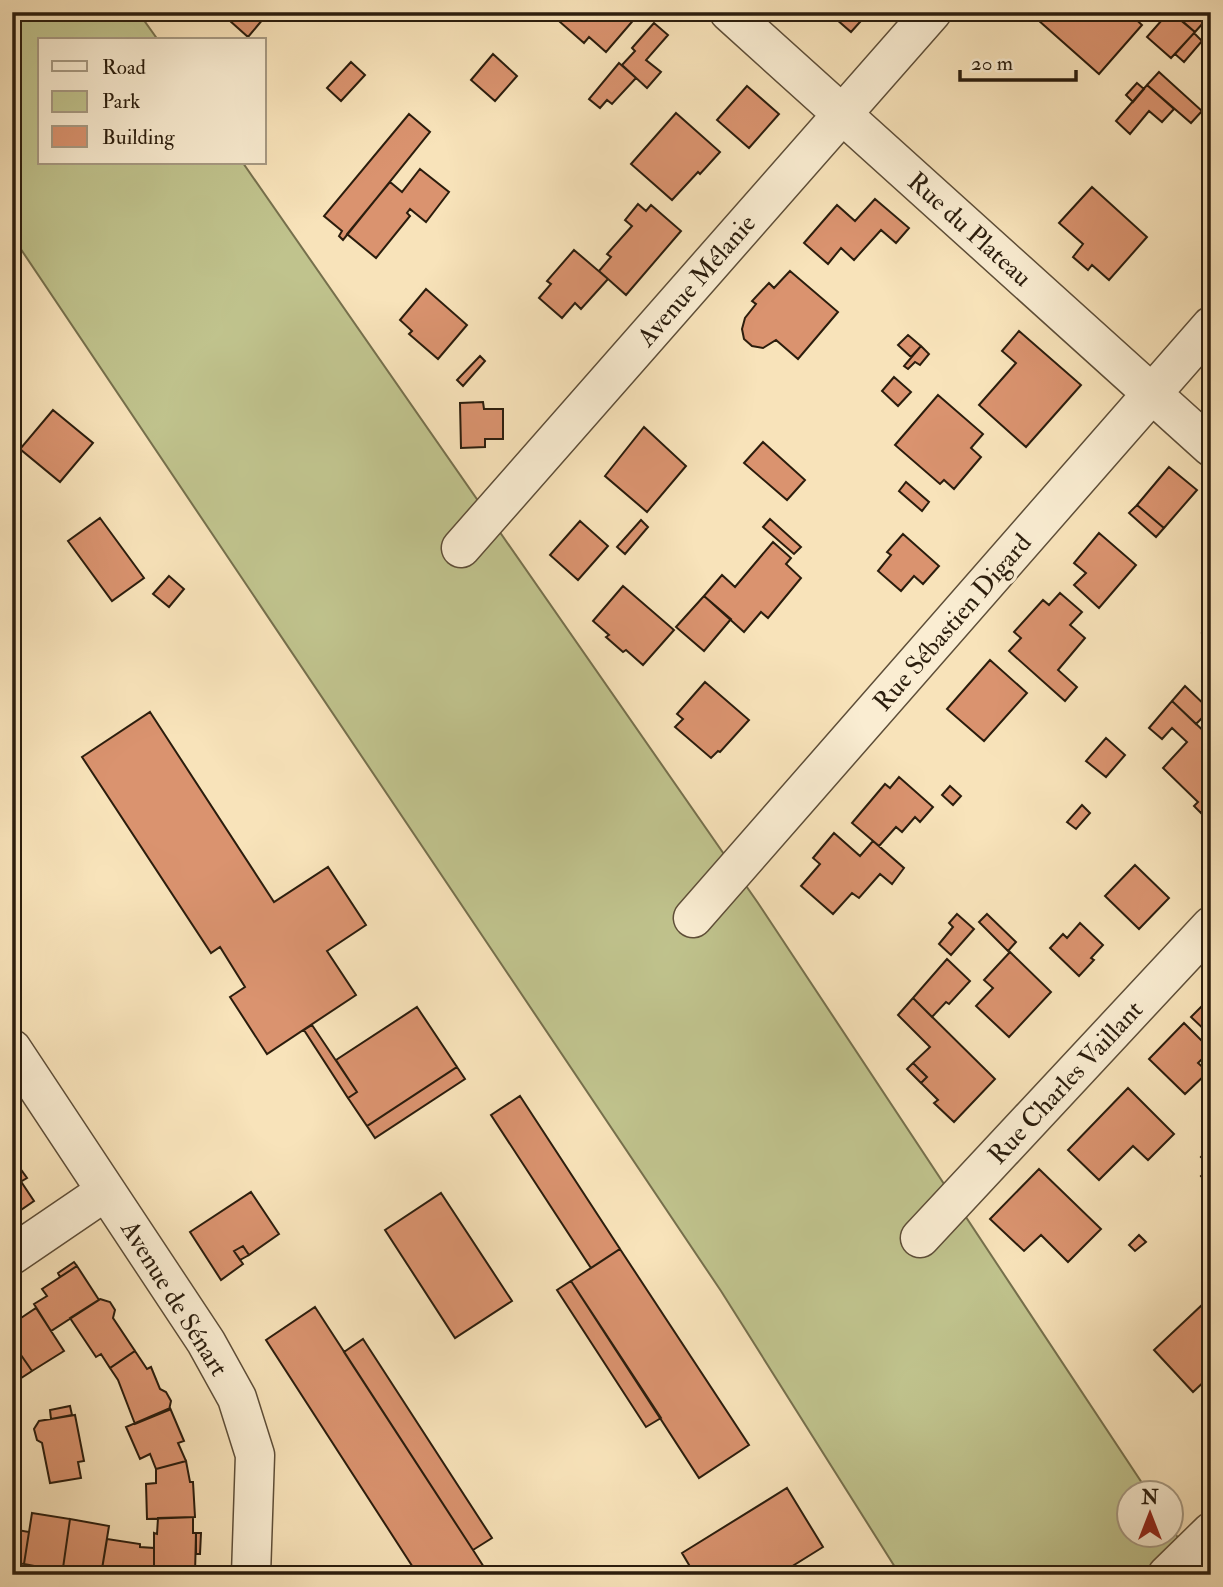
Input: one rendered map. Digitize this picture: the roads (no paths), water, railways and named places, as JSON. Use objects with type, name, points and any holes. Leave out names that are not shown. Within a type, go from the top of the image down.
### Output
[{"type":"street","name":"Rue du Plateau","points":[[729,12],[1211,447]]},
{"type":"street","name":"Avenue Mélanie","points":[[461,548],[932,12]]},
{"type":"street","name":"Rue Sébastien Digard","points":[[693,918],[1211,326]]},
{"type":"street","name":"Rue Charles Vaillant","points":[[920,1238],[1211,926]]},
{"type":"street","name":"Avenue de Sénart","points":[[12,1049],[206,1342],[237,1398],[256,1455],[251,1575]]},
{"type":"street","points":[[12,1255],[106,1191]]},
{"type":"street","points":[[1167,1575],[1211,1532]]}]
